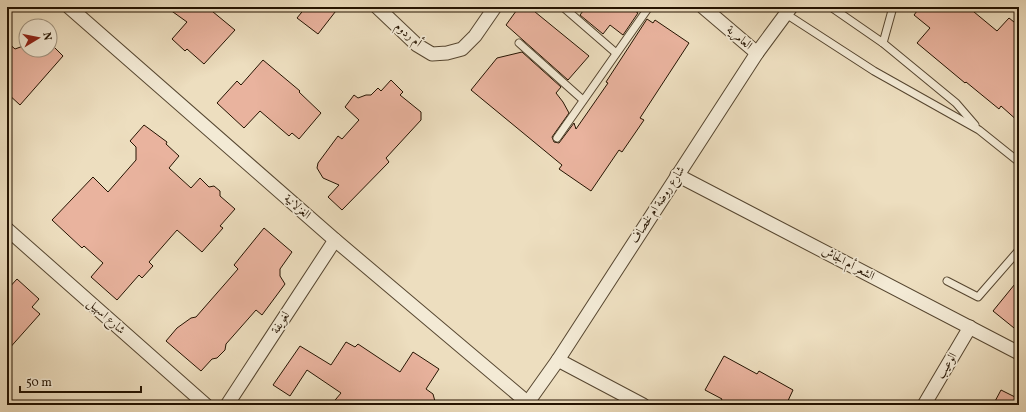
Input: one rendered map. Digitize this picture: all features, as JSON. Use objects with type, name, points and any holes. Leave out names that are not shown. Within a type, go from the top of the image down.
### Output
[{"type":"street","name":"الغزلانية","points":[[69,7],[335,240],[527,404]]},
{"type":"street","name":"أم ردوم","points":[[377,7],[417,44],[432,54],[462,50],[475,36],[495,7]]},
{"type":"street","name":"العامرية","points":[[703,7],[757,53]]},
{"type":"street","name":"شارع روضة ام لخصاف","points":[[527,404],[558,360],[757,53],[788,11]]},
{"type":"street","name":"الشعر أم الجاش","points":[[677,175],[1019,353]]},
{"type":"street","name":"شارع اسهيل","points":[[7,229],[206,405]]},
{"type":"street","name":"لغويفة","points":[[227,405],[335,240]]},
{"type":"street","name":"الوعيب","points":[[924,405],[970,328]]},
{"type":"street","points":[[558,360],[643,405]]},
{"type":"lane","points":[[563,7],[616,53]]},
{"type":"lane","points":[[557,138],[649,7]]},
{"type":"lane","points":[[831,7],[883,43],[956,104],[979,130]]},
{"type":"lane","points":[[883,43],[893,7]]},
{"type":"lane","points":[[788,11],[868,67],[979,130],[1019,162]]},
{"type":"lane","points":[[519,43],[583,100]]},
{"type":"lane","points":[[947,281],[978,297],[1019,250]]},
{"type":"building","points":[[166,7],[207,7],[235,30],[204,64],[187,49],[185,51],[172,39],[187,22]]},
{"type":"building","points":[[306,7],[339,7],[318,34],[297,18]]},
{"type":"building","points":[[519,7],[529,7],[589,56],[568,80],[506,25]]},
{"type":"building","points":[[586,7],[629,7],[638,13],[623,35],[610,25],[603,34],[580,15]]},
{"type":"building","points":[[920,7],[968,7],[997,31],[1009,18],[1019,26],[1019,122],[1001,106],[999,109],[966,82],[965,83],[917,43],[930,28],[914,15]]},
{"type":"building","points":[[647,19],[653,23],[655,20],[689,43],[640,118],[644,120],[622,152],[619,150],[591,191],[559,169],[562,165],[471,90],[497,58],[522,52],[561,87],[556,93],[569,113],[552,137],[554,142],[559,143],[574,123],[576,129],[608,83],[606,82]]},
{"type":"building","points":[[7,42],[15,49],[18,48],[18,58],[58,58],[58,51],[63,56],[20,105],[7,93]]},
{"type":"building","points":[[263,60],[300,91],[299,92],[321,113],[299,139],[292,133],[289,136],[260,111],[244,128],[217,103],[237,81],[241,85]]},
{"type":"building","points":[[391,80],[403,92],[400,95],[421,112],[421,120],[386,158],[389,162],[342,210],[328,197],[339,185],[323,178],[317,168],[318,163],[338,136],[342,139],[359,120],[345,107],[354,95],[358,98],[371,95],[378,88],[381,91]]},
{"type":"building","points":[[144,125],[167,142],[166,144],[179,156],[169,168],[191,188],[200,178],[209,187],[214,186],[220,191],[220,196],[235,209],[220,226],[223,228],[202,252],[177,230],[149,262],[153,266],[142,278],[139,275],[117,300],[91,277],[103,263],[84,246],[82,248],[52,220],[93,177],[108,192],[136,160],[136,147],[130,141]]},
{"type":"building","points":[[264,228],[292,252],[280,269],[280,276],[285,284],[262,315],[256,310],[226,344],[225,350],[217,358],[212,359],[201,371],[166,341],[177,328],[191,318],[196,317],[238,269],[234,265]]},
{"type":"building","points":[[17,279],[39,299],[32,307],[40,314],[7,351],[7,290]]},
{"type":"building","points":[[1019,279],[1019,332],[993,311]]},
{"type":"building","points":[[346,342],[355,347],[358,344],[400,372],[413,352],[439,369],[426,389],[433,394],[436,405],[331,405],[341,393],[307,370],[290,396],[273,385],[300,346],[331,365]]},
{"type":"building","points":[[724,356],[757,374],[759,371],[793,390],[786,405],[719,405],[722,399],[705,390]]},
{"type":"building","points":[[1001,390],[1019,399],[1019,405],[993,405]]}]
